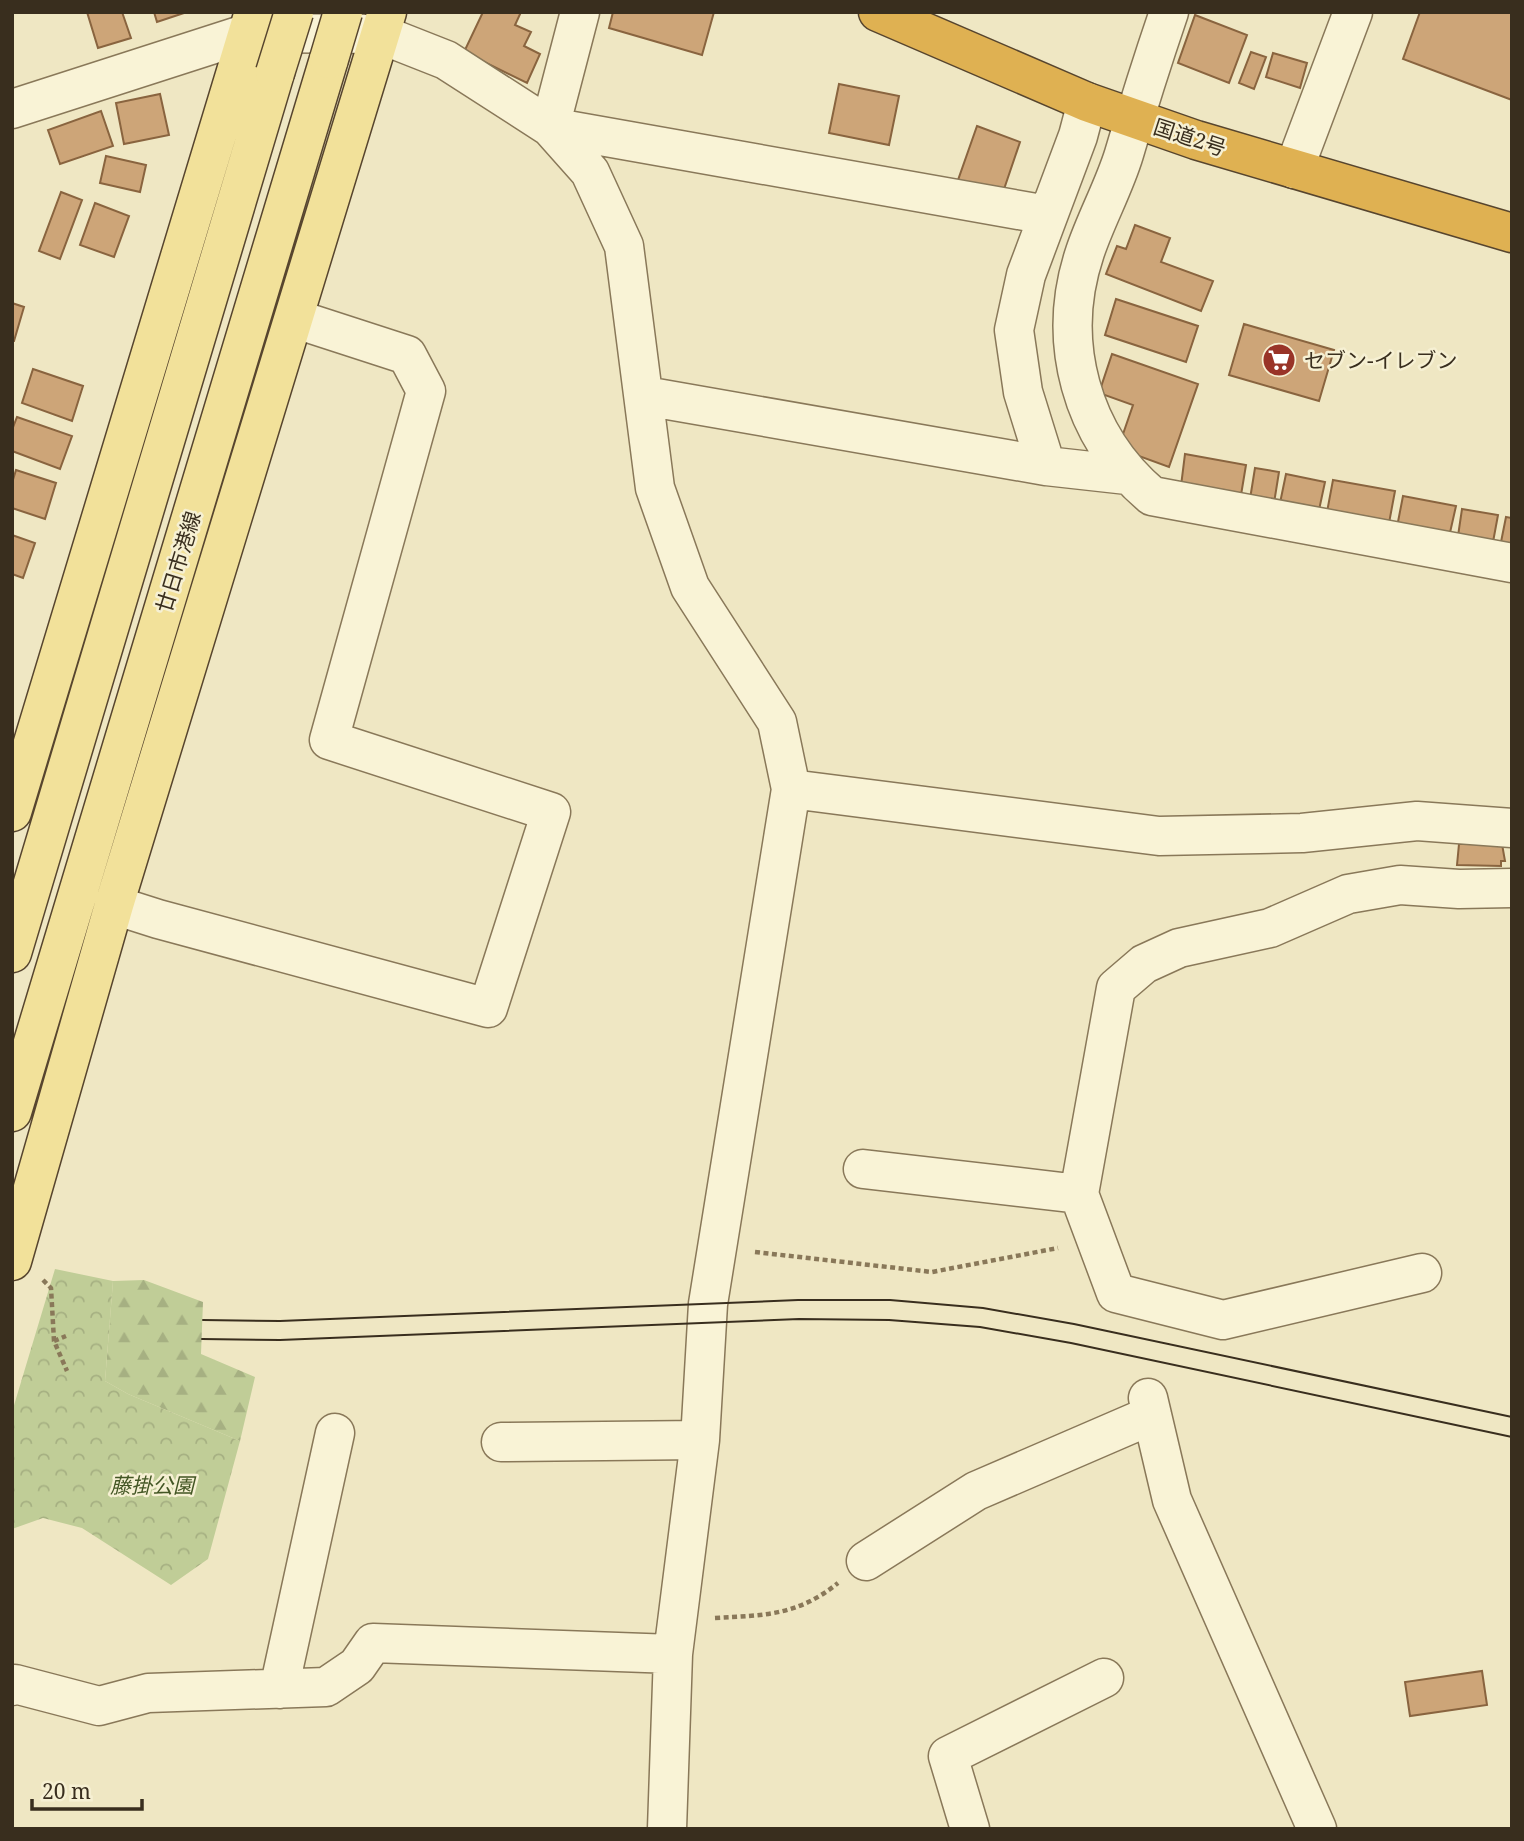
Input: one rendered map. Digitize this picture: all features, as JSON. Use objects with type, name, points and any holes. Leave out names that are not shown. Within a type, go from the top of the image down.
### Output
[{"type":"highway","name":"国道2号","points":[[878,12],[1087,102],[1294,169],[1512,233]]},
{"type":"main road","points":[[12,953],[294,12]]},
{"type":"main road","name":"廿日市港線","points":[[12,1112],[343,12]]},
{"type":"main road","points":[[12,812],[251,22]]},
{"type":"main road","points":[[15,1252],[114,905],[296,319],[384,23]]},
{"type":"street","points":[[550,127],[580,12]]},
{"type":"street","points":[[1169,12],[1132,117],[1124,155],[1084,254],[1071,315],[1073,360],[1088,414],[1127,475],[1152,496],[1512,564]]},
{"type":"street","points":[[1294,169],[1353,12]]},
{"type":"street","points":[[12,109],[251,22],[384,23],[550,127],[590,172],[624,246],[655,488],[690,587],[777,722],[791,789],[708,1304],[700,1440],[676,1637],[667,1829]]},
{"type":"street","points":[[1046,466],[1023,392],[1014,330],[1026,275],[1087,102]]},
{"type":"street","points":[[550,127],[1047,215]]},
{"type":"street","points":[[114,905],[488,1008],[551,812],[329,740],[426,391],[407,355],[296,319]]},
{"type":"street","points":[[645,396],[1046,466],[1127,475]]},
{"type":"street","points":[[791,789],[1159,836],[1302,833],[1417,821],[1512,828]]},
{"type":"street","points":[[1422,1273],[1223,1320],[1116,1293],[1079,1194],[1116,988],[1144,964],[1179,948],[1270,928],[1348,894],[1400,885],[1460,889],[1512,888]]},
{"type":"street","points":[[863,1170],[1079,1194]]},
{"type":"street","points":[[866,1561],[976,1492],[1150,1407],[1172,1500],[1317,1829]]},
{"type":"street","points":[[279,1689],[335,1433]]},
{"type":"street","points":[[501,1442],[700,1440]]},
{"type":"street","points":[[12,1686],[15,1684],[99,1706],[148,1693],[326,1687],[358,1666],[373,1643],[676,1637]]},
{"type":"street","points":[[970,1829],[948,1756],[1104,1678]]},
{"type":"path","points":[[716,1248],[932,1272],[1097,1241]]},
{"type":"path","points":[[15,1252],[51,1288],[54,1341],[67,1371]]},
{"type":"path","points":[[54,1341],[66,1336]]},
{"type":"path","points":[[676,1637],[782,1614],[825,1594],[866,1561]]},
{"type":"green space","name":"藤掛公園","points":[[55,1269],[113,1281],[105,1381],[128,1394],[240,1441],[208,1559],[171,1585],[82,1528],[43,1518],[12,1529],[12,1412]]},
{"type":"green space","points":[[144,1280],[203,1302],[201,1354],[255,1377],[240,1441],[128,1394],[105,1381],[113,1281]]},
{"type":"building","points":[[87,12],[122,12],[131,38],[98,48]]},
{"type":"building","points":[[154,12],[187,12],[157,22]]},
{"type":"building","points":[[483,12],[521,12],[515,25],[531,32],[524,46],[540,54],[527,83],[464,52]]},
{"type":"building","points":[[613,12],[714,12],[702,55],[609,28]]},
{"type":"building","points":[[1420,12],[1512,12],[1512,100],[1403,59]]},
{"type":"building","points":[[1195,15],[1247,35],[1229,83],[1178,63]]},
{"type":"building","points":[[1251,52],[1266,57],[1254,89],[1239,83]]},
{"type":"building","points":[[1273,53],[1307,63],[1300,88],[1266,77]]},
{"type":"building","points":[[839,84],[899,96],[889,145],[829,133]]},
{"type":"building","points":[[160,94],[169,135],[124,144],[116,103]]},
{"type":"building","points":[[101,111],[113,146],[60,164],[48,130]]},
{"type":"building","points":[[977,126],[1020,142],[1001,198],[957,183]]},
{"type":"building","points":[[106,156],[146,165],[140,192],[100,183]]},
{"type":"building","points":[[61,192],[82,200],[60,259],[39,251]]},
{"type":"building","points":[[95,203],[129,216],[114,257],[80,245]]},
{"type":"building","points":[[1135,225],[1170,238],[1161,262],[1213,281],[1201,311],[1106,274],[1117,246],[1126,249]]},
{"type":"building","points":[[1116,299],[1198,326],[1186,362],[1105,335]]},
{"type":"building","points":[[12,303],[24,307],[14,341],[12,341]]},
{"type":"building","points":[[1244,324],[1334,350],[1319,401],[1229,375]]},
{"type":"building","points":[[1112,354],[1198,384],[1169,467],[1136,455],[1122,437],[1133,405],[1099,393]]},
{"type":"building","points":[[33,369],[83,386],[72,421],[22,403]]},
{"type":"building","points":[[17,417],[72,436],[60,469],[12,451],[12,430]]},
{"type":"building","points":[[1185,454],[1246,465],[1241,495],[1181,486]]},
{"type":"building","points":[[1255,468],[1279,472],[1274,503],[1250,499]]},
{"type":"building","points":[[16,470],[56,483],[45,519],[12,508],[12,483]]},
{"type":"building","points":[[1286,474],[1325,482],[1319,510],[1280,503]]},
{"type":"building","points":[[1333,480],[1395,491],[1389,523],[1327,512]]},
{"type":"building","points":[[1403,496],[1456,506],[1449,537],[1397,527]]},
{"type":"building","points":[[1462,509],[1498,515],[1493,542],[1458,536]]},
{"type":"building","points":[[1506,517],[1512,518],[1512,549],[1500,547]]},
{"type":"building","points":[[12,535],[35,543],[23,578],[12,574]]},
{"type":"building","points":[[1459,844],[1502,844],[1505,861],[1501,861],[1501,866],[1457,865]]},
{"type":"building","points":[[1482,1671],[1487,1705],[1410,1716],[1405,1682]]},
{"type":"tram line","points":[[203,1320],[280,1321],[798,1300],[890,1300],[983,1308],[1074,1324],[1512,1417]]},
{"type":"tram line","points":[[202,1339],[280,1340],[799,1319],[889,1320],[980,1327],[1071,1343],[1512,1437]]},
{"type":"place","name":"セブン-イレブン","points":[[1279,360]]}]
